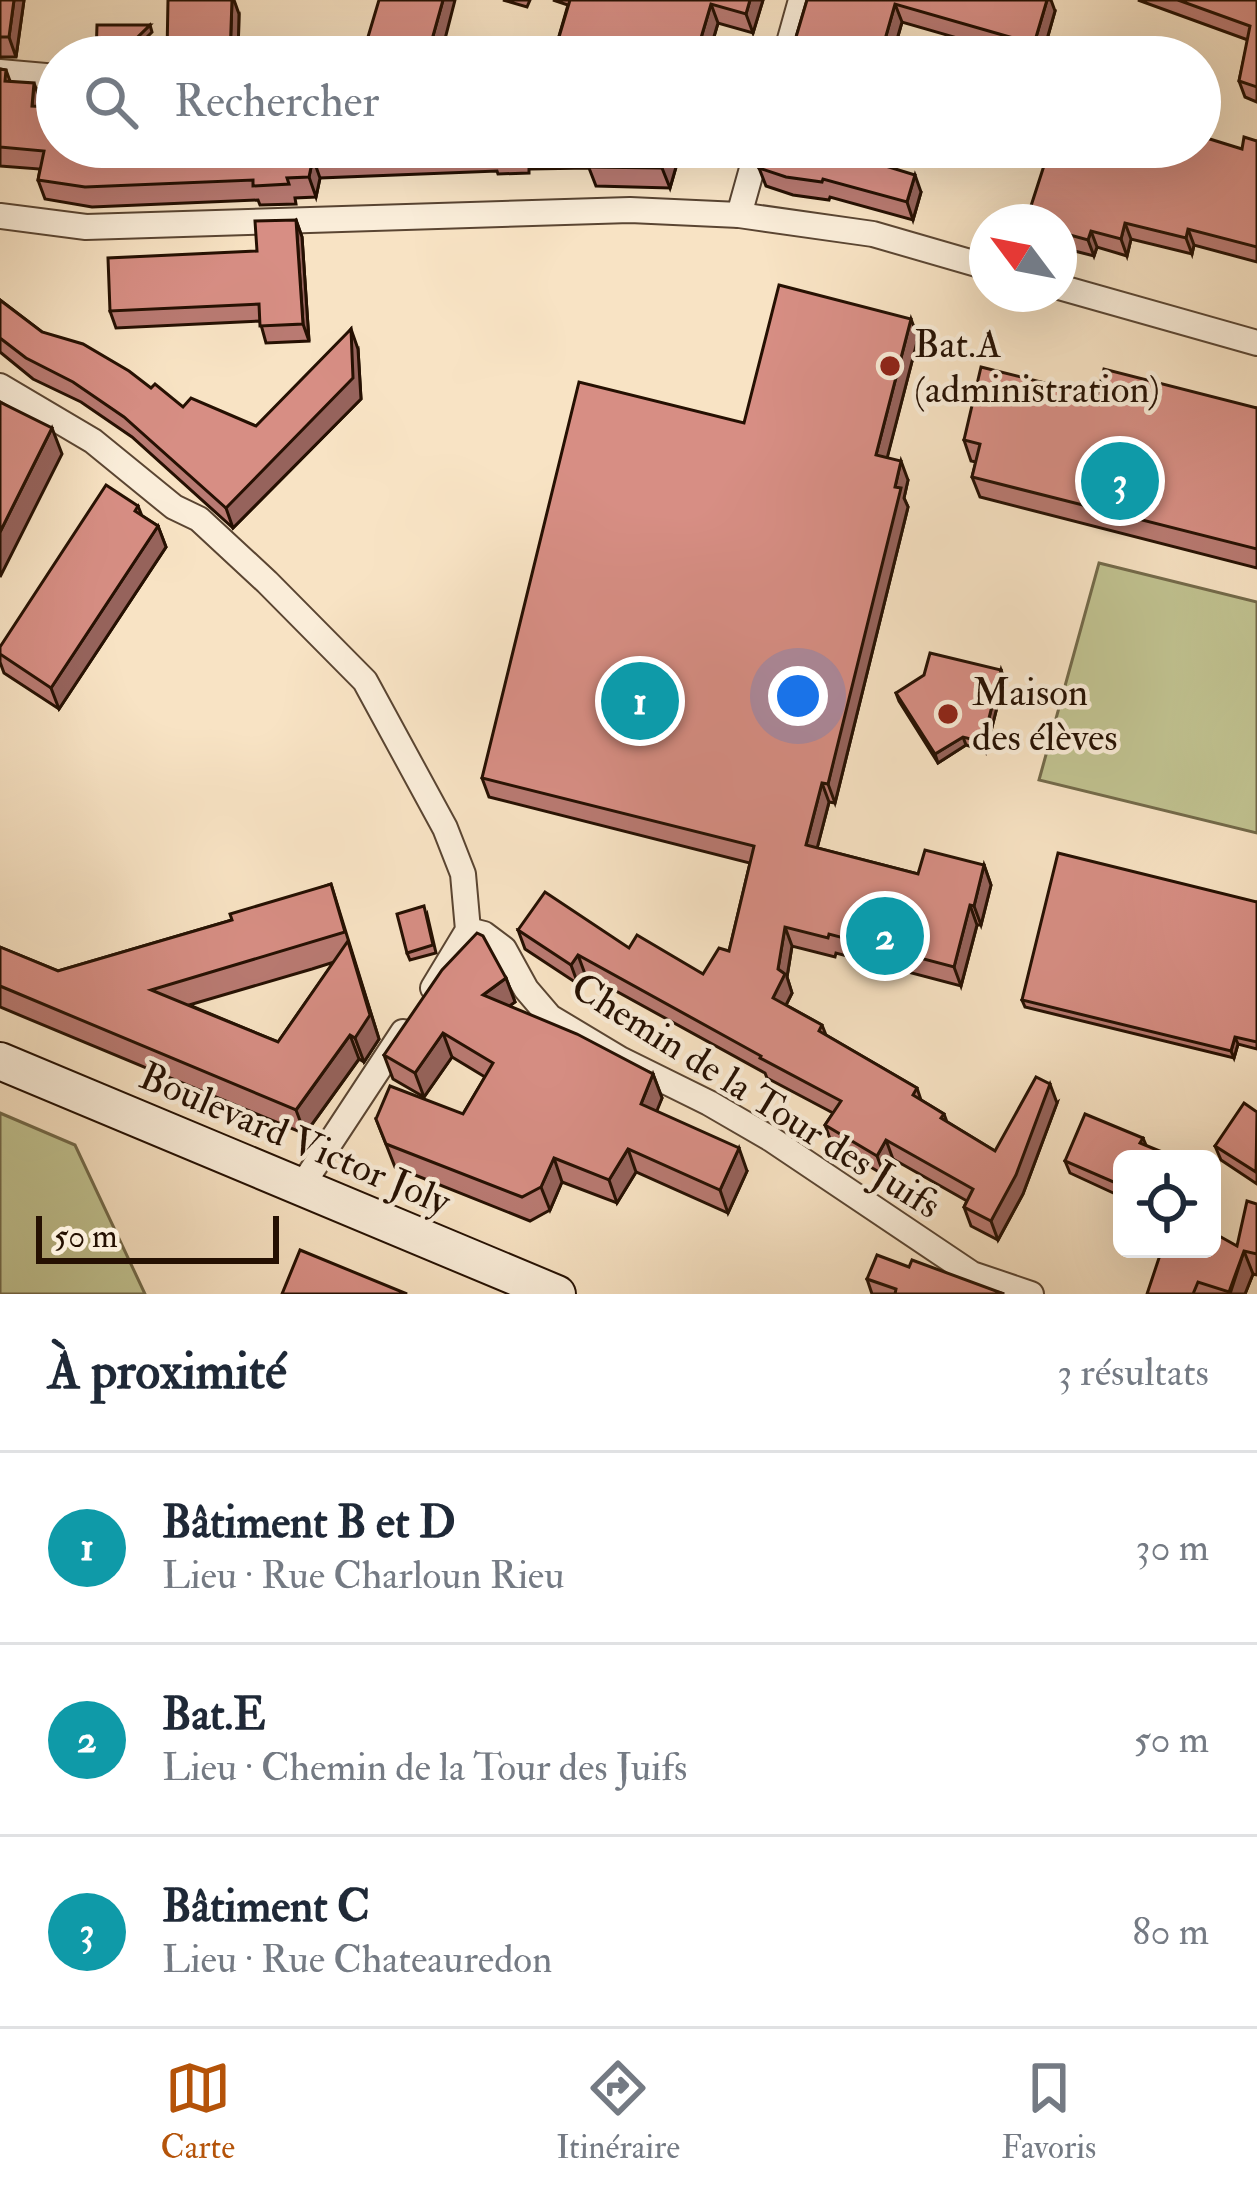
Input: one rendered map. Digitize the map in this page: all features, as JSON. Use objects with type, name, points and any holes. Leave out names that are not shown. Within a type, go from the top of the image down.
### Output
[{"type":"main road","name":"Boulevard Victor Joly","points":[[0,1061],[557,1294]]},
{"type":"street","points":[[790,36],[801,0]]},
{"type":"street","points":[[0,72],[36,75]]},
{"type":"street","points":[[739,214],[752,168]]},
{"type":"street","points":[[0,216],[86,227],[630,211],[739,214],[873,235],[969,262]]},
{"type":"street","points":[[1077,292],[1257,343]]},
{"type":"street","points":[[0,386],[93,441],[174,508],[199,519],[267,582],[365,681],[446,828],[463,874],[468,930],[301,1187]]},
{"type":"street","name":"Chemin de la Tour des Juifs","points":[[468,930],[484,934],[503,949],[550,1017],[770,1138],[972,1274],[1030,1294]]},
{"type":"green space","points":[[1099,563],[1257,602],[1257,833],[1039,780]]},
{"type":"green space","points":[[0,1113],[75,1145],[145,1294],[0,1294]]},
{"type":"building","points":[[0,0],[14,0],[9,37],[0,37]]},
{"type":"building","points":[[168,0],[232,0],[231,36],[167,36]]},
{"type":"building","points":[[379,0],[443,0],[433,36],[368,36]]},
{"type":"building","points":[[570,0],[750,0],[746,14],[711,4],[702,36],[559,36]]},
{"type":"building","points":[[807,0],[1047,0],[1036,36],[1006,36],[895,4],[886,36],[796,36]]},
{"type":"building","points":[[1178,0],[1257,0],[1257,87],[1239,81],[1250,26]]},
{"type":"building","points":[[97,25],[150,25],[139,36],[97,36]]},
{"type":"building","points":[[0,69],[6,70],[5,81],[34,83],[36,150],[0,147]]},
{"type":"building","points":[[1244,137],[1257,141],[1257,247],[1188,229],[1186,238],[1125,223],[1121,239],[1091,231],[1088,240],[1077,237],[1077,204],[1032,204],[1043,168],[1221,168],[1221,142],[1242,149]]},
{"type":"building","points":[[40,168],[311,168],[309,177],[287,178],[289,184],[253,186],[253,180],[85,187],[38,180]]},
{"type":"building","points":[[759,168],[892,168],[915,175],[907,202],[823,179],[786,177]]},
{"type":"building","points":[[296,220],[303,324],[260,326],[259,304],[110,311],[108,258],[257,251],[255,221]]},
{"type":"building","points":[[779,285],[911,319],[876,455],[901,461],[895,487],[901,488],[828,784],[822,783],[806,845],[918,874],[925,850],[984,865],[954,967],[785,927],[778,969],[785,974],[773,998],[822,1025],[819,1031],[917,1088],[913,1095],[944,1114],[941,1118],[995,1151],[1036,1077],[1050,1084],[1016,1175],[991,1221],[964,1207],[973,1189],[886,1140],[877,1156],[825,1125],[841,1101],[578,955],[571,965],[518,930],[545,892],[629,948],[637,935],[703,974],[719,948],[729,951],[754,846],[482,778],[579,382],[744,423]]},
{"type":"building","points":[[0,300],[42,332],[83,344],[151,388],[155,384],[183,407],[191,398],[256,426],[351,329],[353,378],[226,508],[124,417],[0,338]]},
{"type":"building","points":[[981,367],[1097,396],[1104,369],[1257,408],[1257,549],[972,477],[980,444],[964,440]]},
{"type":"building","points":[[0,402],[52,428],[0,532]]},
{"type":"building","points":[[106,485],[158,526],[51,688],[0,654],[0,647]]},
{"type":"building","name":"Maison des élèves","points":[[930,653],[1001,670],[983,742],[963,737],[935,754],[896,693],[924,675]]},
{"type":"building","points":[[1058,853],[1257,902],[1257,1042],[1235,1037],[1231,1051],[1022,1000]]},
{"type":"building","points":[[331,884],[345,932],[151,990],[278,1042],[348,941],[370,1015],[296,1110],[0,986],[0,947],[58,971],[232,920],[230,914]]},
{"type":"building","points":[[424,906],[433,945],[407,953],[397,914]]},
{"type":"building","points":[[477,933],[506,978],[483,995],[577,1034],[653,1074],[641,1104],[739,1148],[720,1190],[628,1149],[609,1180],[554,1158],[541,1187],[522,1197],[386,1144],[376,1119],[390,1086],[463,1114],[493,1063],[443,1033],[415,1073],[384,1055],[442,970]]},
{"type":"building","points":[[1244,1103],[1257,1112],[1256,1172],[1215,1146]]},
{"type":"building","points":[[1085,1114],[1143,1138],[1140,1143],[1157,1150],[1113,1150],[1113,1182],[1065,1161]]},
{"type":"building","points":[[1247,1201],[1257,1204],[1257,1254],[1244,1251],[1229,1292],[1198,1282],[1193,1294],[1147,1294],[1159,1258],[1221,1258],[1221,1237],[1237,1246]]},
{"type":"building","points":[[300,1250],[407,1294],[282,1294]]},
{"type":"building","points":[[877,1255],[909,1267],[912,1260],[1004,1294],[895,1294],[896,1289],[867,1279]]},
{"type":"place","name":"Bat.A (administration)","points":[[890,366]]},
{"type":"place","name":"Bâtiment C","points":[[1120,481]]},
{"type":"place","name":"Bâtiment B et D","points":[[640,701]]},
{"type":"place","name":"Maison des élèves","points":[[948,714]]},
{"type":"place","name":"Bat.E","points":[[885,936]]}]
